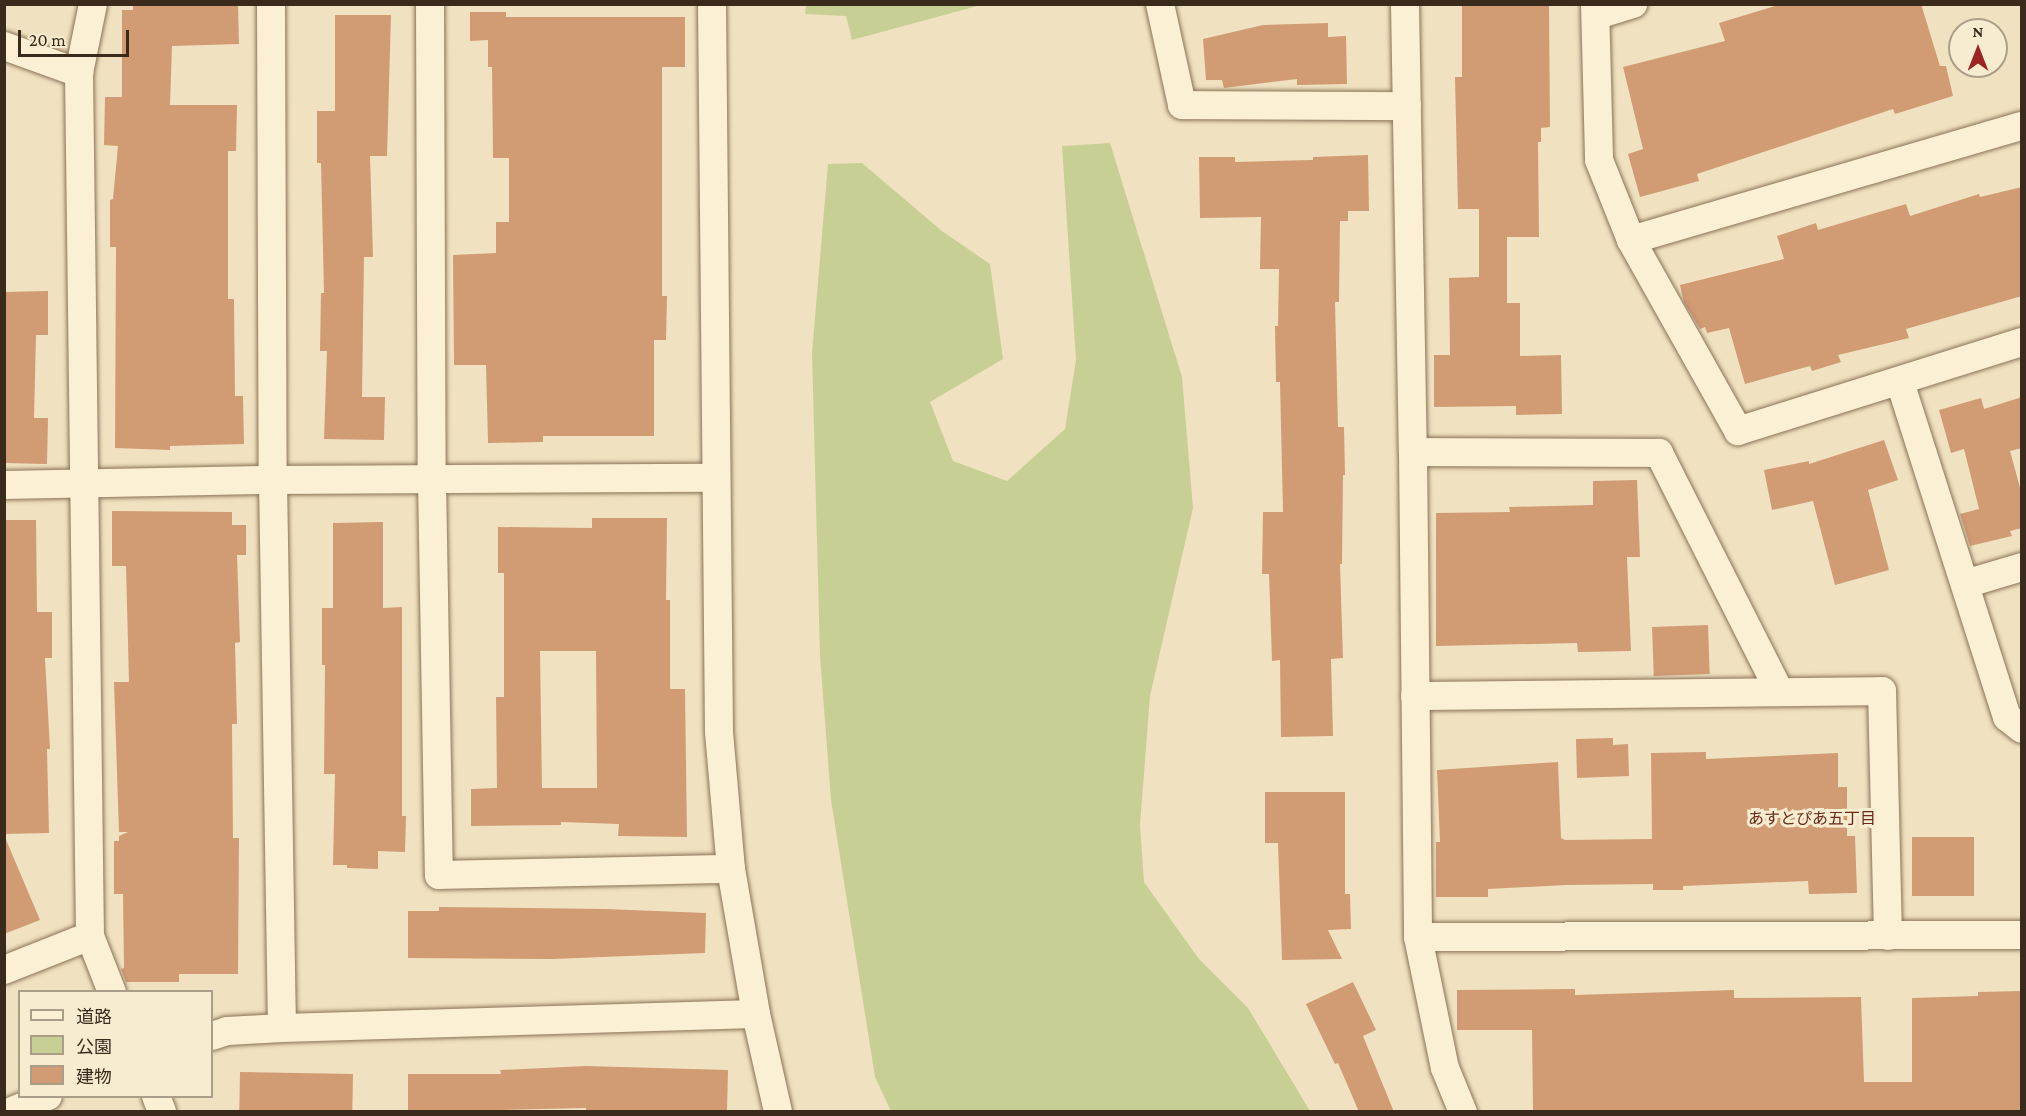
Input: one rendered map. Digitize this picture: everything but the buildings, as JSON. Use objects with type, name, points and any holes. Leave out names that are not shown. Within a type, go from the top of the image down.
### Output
[{"type":"street","points":[[93,4],[79,73],[82,484],[90,936],[111,990]]},
{"type":"street","points":[[271,4],[273,480],[282,1028]]},
{"type":"street","points":[[430,4],[432,480],[439,875],[731,869]]},
{"type":"street","points":[[712,4],[719,732],[731,869],[756,1014],[778,1112]]},
{"type":"street","points":[[1160,4],[1182,105],[1407,106]]},
{"type":"street","points":[[1405,4],[1418,937],[1445,1068],[1463,1112]]},
{"type":"street","points":[[1634,4],[1596,10],[1599,160],[1631,240],[1738,431],[2022,342]]},
{"type":"street","points":[[4,45],[79,73]]},
{"type":"street","points":[[1631,240],[2022,126]]},
{"type":"street","points":[[1900,382],[2007,717],[2022,729]]},
{"type":"street","points":[[1413,452],[1659,453],[1779,691]]},
{"type":"street","points":[[4,485],[273,480],[716,478]]},
{"type":"street","points":[[1965,584],[2022,567]]},
{"type":"street","points":[[1415,696],[1882,691],[1888,936]]},
{"type":"street","points":[[1418,937],[2022,935]]},
{"type":"street","points":[[4,970],[90,936]]},
{"type":"street","points":[[213,1036],[227,1031],[282,1028],[756,1014]]},
{"type":"street","points":[[10,1112],[43,1098]]},
{"type":"green space","points":[[806,4],[981,5],[852,40],[846,16],[805,14]]},
{"type":"green space","points":[[1110,143],[1182,377],[1193,508],[1150,696],[1140,825],[1144,882],[1199,959],[1248,1008],[1310,1111],[891,1111],[875,1077],[831,800],[820,656],[812,353],[828,164],[862,163],[942,231],[990,264],[1003,359],[930,402],[953,461],[1007,481],[1065,429],[1076,360],[1062,146]]},
{"type":"district","name":"あすとぴあ五丁目","points":[[1812,819]]}]
